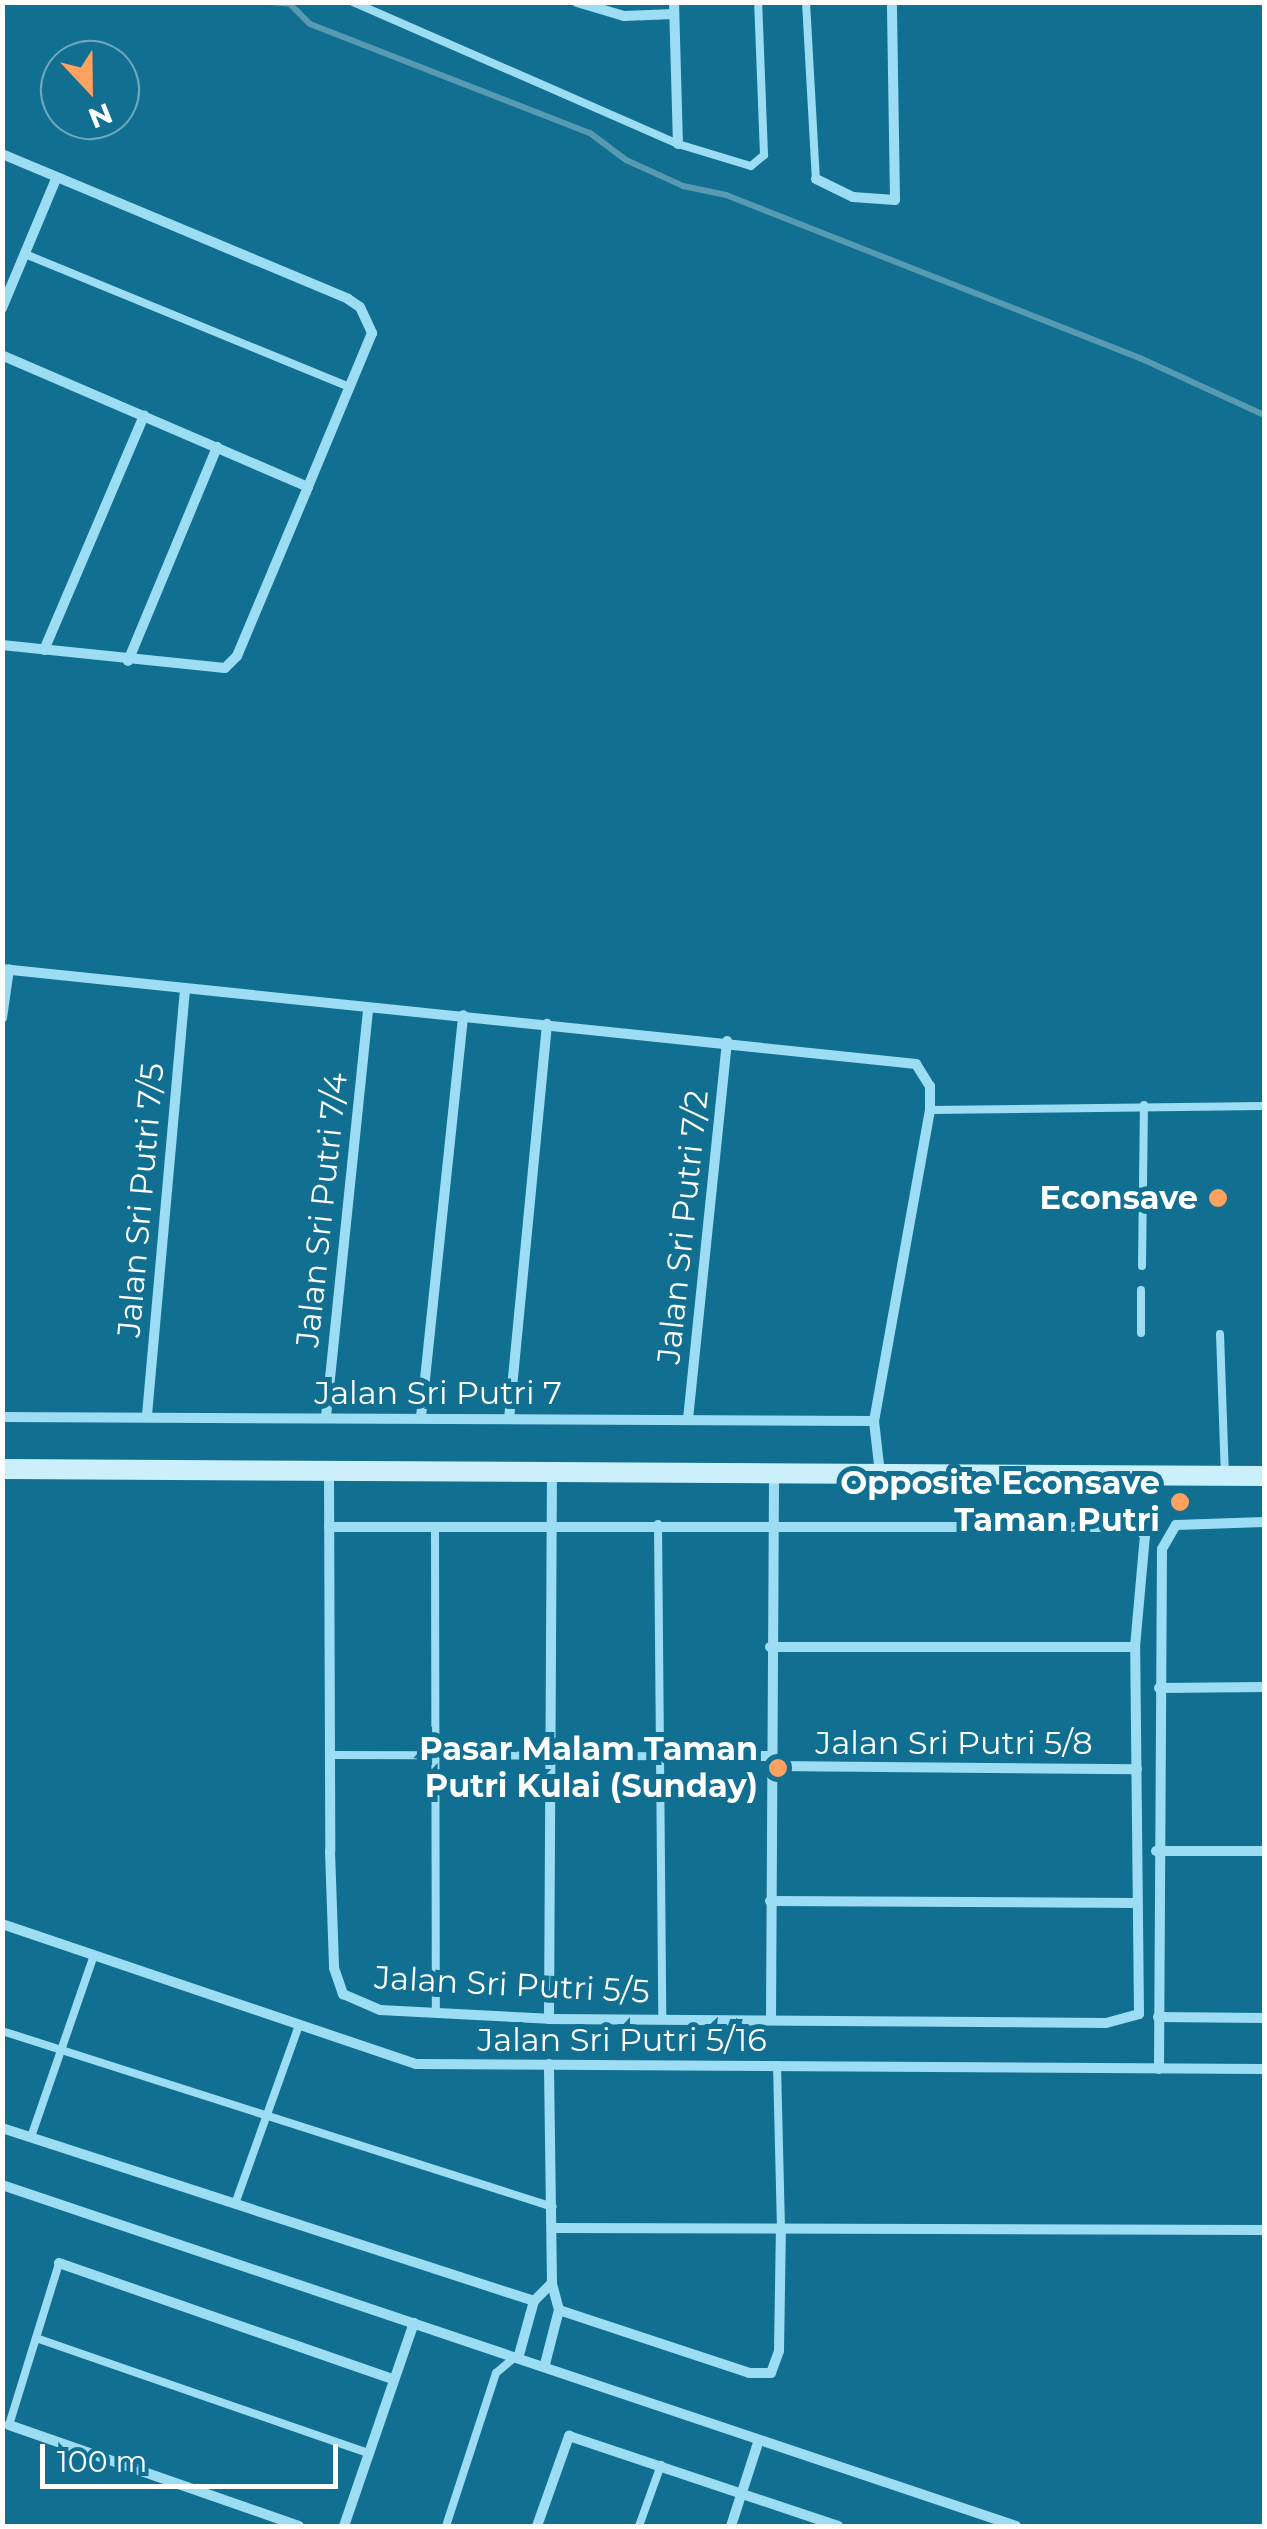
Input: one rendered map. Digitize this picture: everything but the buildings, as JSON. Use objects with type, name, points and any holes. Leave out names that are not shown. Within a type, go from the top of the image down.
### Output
[{"type":"street","points":[[576,2],[624,16],[674,8],[678,144]]},
{"type":"street","points":[[816,179],[842,194],[896,200],[892,2]]},
{"type":"street","points":[[2,154],[360,306],[372,333],[370,348],[349,386],[237,656],[225,668],[2,645]]},
{"type":"street","points":[[2,308],[56,180]]},
{"type":"street","points":[[2,355],[308,488]]},
{"type":"street","points":[[44,650],[144,415]]},
{"type":"street","points":[[128,661],[217,448]]},
{"type":"street","points":[[2,1018],[6,969],[727,1041],[916,1064],[930,1086],[930,1110],[874,1421],[880,1474]]},
{"type":"street","name":"Jalan Sri Putri 7/5","points":[[147,1415],[184,989]]},
{"type":"street","name":"Jalan Sri Putri 7/4","points":[[326,1417],[368,1008]]},
{"type":"street","points":[[421,1417],[463,1015]]},
{"type":"street","points":[[509,1419],[548,1024]]},
{"type":"street","name":"Jalan Sri Putri 7/2","points":[[688,1418],[727,1041]]},
{"type":"street","name":"Jalan Sri Putri 7","points":[[2,1417],[874,1421]]},
{"type":"street","points":[[2,1469],[329,1474],[1264,1476]]},
{"type":"street","points":[[771,2018],[770,1647],[774,1472]]},
{"type":"street","name":"Jalan Sri Putri 5/5","points":[[329,1474],[338,1982],[343,1994],[380,2010],[550,2019],[1106,2023],[1139,2014],[1136,1903]]},
{"type":"street","points":[[550,2019],[547,1756],[552,1474]]},
{"type":"street","points":[[1160,2069],[1156,1851],[1162,1549],[1176,1524],[1264,1522]]},
{"type":"street","points":[[329,1527],[1137,1527],[1144,1536],[1136,1647],[1136,1903],[770,1901]]},
{"type":"street","points":[[770,1647],[1136,1647]]},
{"type":"street","points":[[1158,1688],[1264,1687]]},
{"type":"street","name":"Jalan Sri Putri 5/8","points":[[660,1756],[1137,1769]]},
{"type":"street","points":[[1156,1851],[1264,1851]]},
{"type":"street","name":"Jalan Sri Putri 5/16","points":[[2,1924],[416,2064],[1264,2069]]},
{"type":"street","points":[[1158,2017],[1264,2018]]},
{"type":"street","points":[[545,2364],[559,2310],[552,2282],[550,2064]]},
{"type":"street","points":[[2,2128],[534,2301]]},
{"type":"street","points":[[2,2185],[520,2355],[1016,2526]]},
{"type":"street","points":[[553,2228],[1264,2230]]},
{"type":"street","points":[[559,2310],[749,2373],[771,2374],[779,2352],[781,2228]]},
{"type":"street","points":[[59,2263],[392,2379]]},
{"type":"street","points":[[520,2355],[534,2301],[552,2282]]},
{"type":"street","points":[[344,2526],[414,2322]]},
{"type":"street","points":[[10,2425],[274,2522],[299,2526]]},
{"type":"street","points":[[538,2526],[569,2436],[833,2526]]},
{"type":"street","points":[[731,2526],[760,2440]]},
{"type":"lane","points":[[353,2],[678,144],[745,165],[762,160],[758,2]]},
{"type":"lane","points":[[806,2],[816,179]]},
{"type":"lane","points":[[25,254],[349,386]]},
{"type":"lane","points":[[1142,1266],[1144,1104]]},
{"type":"lane","points":[[930,1110],[1144,1104],[1264,1106]]},
{"type":"lane","points":[[1140,1333],[1141,1290]]},
{"type":"lane","points":[[1220,1334],[1225,1476]]},
{"type":"lane","points":[[658,1524],[662,2018]]},
{"type":"lane","points":[[435,1526],[432,1755],[436,2013]]},
{"type":"lane","points":[[332,1754],[660,1756]]},
{"type":"lane","points":[[32,2138],[94,1955]]},
{"type":"lane","points":[[235,2204],[298,2025]]},
{"type":"lane","points":[[2,2031],[553,2207]]},
{"type":"lane","points":[[777,2065],[781,2228]]},
{"type":"lane","points":[[10,2425],[59,2263]]},
{"type":"lane","points":[[36,2338],[368,2453]]},
{"type":"lane","points":[[446,2526],[496,2373],[520,2355]]},
{"type":"lane","points":[[639,2526],[661,2465]]},
{"type":"waterway","points":[[269,2],[290,4],[310,24],[590,133],[626,160],[683,186],[726,195],[1140,358],[1264,415]]},
{"type":"place","name":"Econsave","points":[[1218,1198]]},
{"type":"place","name":"Opposite Econsave Taman Putri","points":[[1180,1502]]},
{"type":"place","name":"Pasar Malam Taman Putri Kulai (Sunday)","points":[[778,1768]]}]
